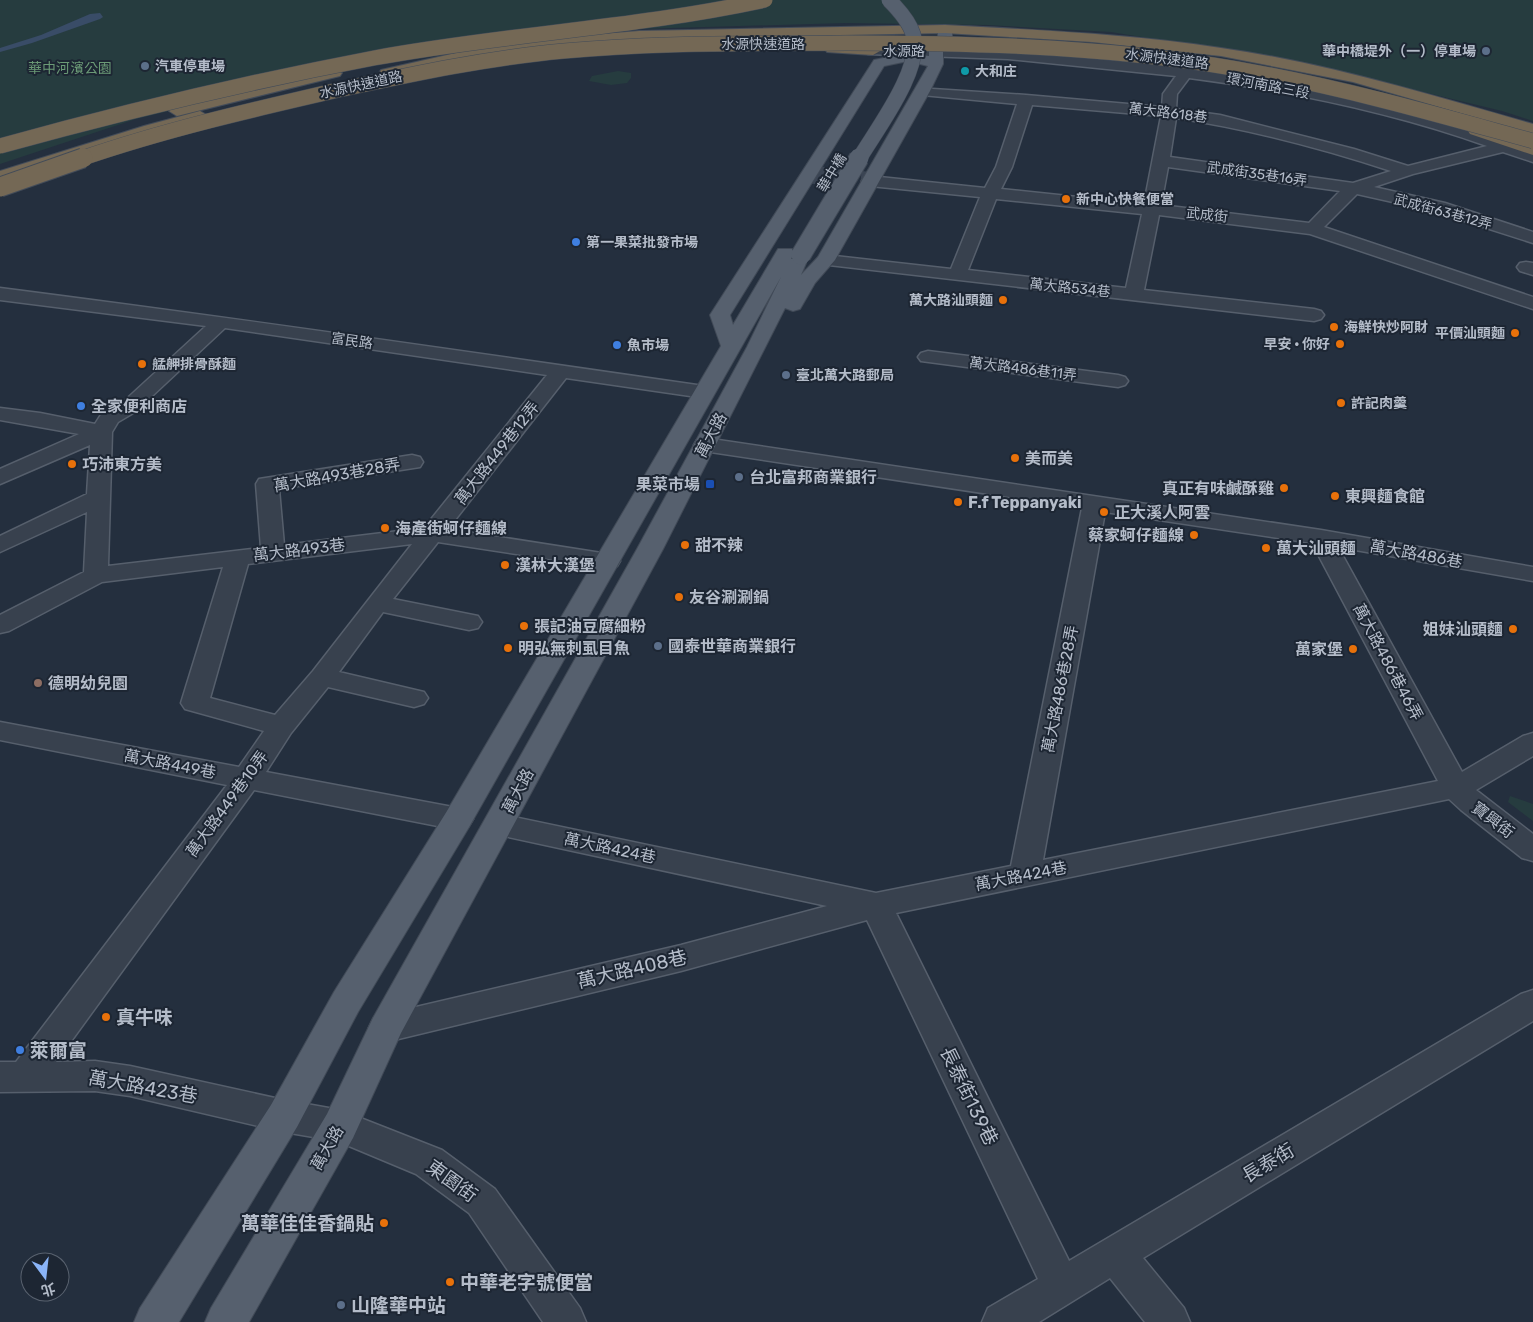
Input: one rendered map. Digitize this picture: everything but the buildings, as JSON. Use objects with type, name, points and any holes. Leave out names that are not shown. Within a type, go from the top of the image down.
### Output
[{"type":"highway","points":[[675,21],[760,2]]},
{"type":"highway","points":[[0,146],[120,113],[374,58],[449,45],[665,18],[760,2]]},
{"type":"highway","points":[[441,61],[469,54],[553,42],[638,35],[945,29],[1092,38],[1221,52],[1355,78],[1533,129]]},
{"type":"highway","points":[[913,34],[1074,40],[1219,56],[1312,72],[1367,88]]},
{"type":"highway","name":"水源快速道路","points":[[0,176],[150,129],[215,112],[441,61],[563,46],[670,40],[953,40],[1050,43],[1153,52],[1251,66],[1367,88],[1533,134]]},
{"type":"highway","name":"水源快速道路","points":[[0,187],[127,143],[249,110],[452,65],[564,52],[679,44],[881,43],[1092,51],[1219,66],[1360,93],[1533,141]]},
{"type":"highway","points":[[127,143],[460,70],[576,56],[637,51],[730,48],[876,57]]},
{"type":"highway","points":[[55,159],[86,142],[157,118],[220,99],[370,65],[387,60],[400,51]]},
{"type":"highway","points":[[936,58],[996,51],[1091,56],[1193,67],[1273,80],[1424,114],[1533,150]]},
{"type":"main road","points":[[879,0],[898,25],[904,53],[882,92]]},
{"type":"main road","name":"華中橋","points":[[793,254],[907,79],[917,55],[913,34],[902,14],[889,0]]},
{"type":"main road","points":[[876,57],[720,315],[744,346],[786,317],[807,280],[826,260],[922,91],[936,58],[936,46],[946,37],[945,29]]},
{"type":"main road","points":[[863,30],[866,46],[876,57]]},
{"type":"main road","points":[[876,57],[936,58]]},
{"type":"main road","name":"華中橋","points":[[744,346],[793,254],[827,181]]},
{"type":"main road","name":"萬大路","points":[[226,1322],[340,1126],[386,1028],[500,825],[705,445],[744,346],[793,254]]},
{"type":"main road","name":"萬大路","points":[[155,1322],[284,1116],[346,1002],[458,818],[704,392],[744,346]]},
{"type":"street","name":"環河南路三段","points":[[936,58],[1092,61],[1187,71],[1264,84],[1409,117],[1533,157]]},
{"type":"street","points":[[1134,295],[1161,161],[1170,94],[1187,71]]},
{"type":"street","name":"萬大路618巷","points":[[922,91],[1168,112],[1220,120],[1348,152],[1407,171]]},
{"type":"street","points":[[957,275],[990,194],[1004,167],[1026,99]]},
{"type":"street","points":[[1313,229],[1334,205],[1352,189],[1407,171],[1504,147]]},
{"type":"street","name":"武成街35巷16弄","points":[[1161,161],[1235,170],[1352,189]]},
{"type":"street","name":"武成街","points":[[870,181],[1152,209],[1313,229],[1533,303]]},
{"type":"street","name":"武成街63巷12弄","points":[[1352,189],[1438,207],[1533,238]]},
{"type":"street","name":"萬大路534巷","points":[[826,260],[1314,315]]},
{"type":"street","name":"富民路","points":[[0,294],[221,322],[704,392]]},
{"type":"street","points":[[96,575],[101,432],[110,418],[128,408],[221,322]]},
{"type":"street","name":"萬大路486巷11弄","points":[[928,357],[1118,381]]},
{"type":"street","name":"萬大路449巷12弄","points":[[432,534],[561,371]]},
{"type":"street","points":[[0,414],[40,419],[101,432]]},
{"type":"street","points":[[0,477],[101,432]]},
{"type":"street","name":"萬大路486巷","points":[[705,445],[1321,537],[1533,574]]},
{"type":"street","name":"萬大路493巷28弄","points":[[273,553],[267,484],[412,462]]},
{"type":"street","points":[[0,545],[98,498]]},
{"type":"street","name":"萬大路486巷28弄","points":[[1025,875],[1095,503]]},
{"type":"street","name":"萬大路493巷","points":[[0,625],[96,575],[432,534],[608,561]]},
{"type":"street","name":"萬大路449巷10弄","points":[[12,1077],[247,778],[281,726],[322,677],[377,603],[432,534]]},
{"type":"street","name":"萬大路486巷46弄","points":[[1321,537],[1456,788]]},
{"type":"street","points":[[238,558],[195,703],[281,726]]},
{"type":"street","points":[[377,603],[469,622]]},
{"type":"street","points":[[322,677],[414,698]]},
{"type":"street","name":"萬大路449巷","points":[[0,731],[458,818]]},
{"type":"street","name":"萬大路424巷","points":[[500,825],[876,905],[1456,788],[1533,743]]},
{"type":"street","name":"寶興街","points":[[1456,788],[1471,804],[1533,850]]},
{"type":"street","name":"萬大路408巷","points":[[386,1028],[681,958],[876,905]]},
{"type":"street","name":"長泰街139巷","points":[[876,905],[1062,1286]]},
{"type":"street","name":"長泰街","points":[[1002,1322],[1533,1004]]},
{"type":"street","name":"萬大路423巷","points":[[12,1077],[95,1076],[130,1080],[284,1116]]},
{"type":"street","name":"東園街","points":[[284,1116],[340,1126],[429,1162],[482,1201],[566,1322]]},
{"type":"street","points":[[1115,1254],[1170,1322]]},
{"type":"green space","name":"華中河濱公園","points":[[0,0],[1533,0],[1533,121],[1502,111],[1311,65],[1111,32],[987,25],[846,23],[638,29],[358,65],[136,119],[0,164]]},
{"type":"green space","points":[[618,71],[631,73],[631,78],[627,83],[611,85],[589,81],[592,76]]},
{"type":"green space","points":[[1510,796],[1533,804],[1533,821],[1508,802]]},
{"type":"water","points":[[100,13],[103,17],[100,19],[0,52],[0,48],[41,35],[90,14]]},
{"type":"tunnel","points":[[807,174],[870,181]]},
{"type":"place","name":"華中橋堤外（一）停車場","points":[[1486,51]]},
{"type":"place","name":"汽車停車場","points":[[145,66]]},
{"type":"place","name":"大和庄","points":[[965,71]]},
{"type":"place","name":"新中心快餐便當","points":[[1066,199]]},
{"type":"place","name":"第一果菜批發市場","points":[[576,242]]},
{"type":"place","name":"萬大路汕頭麵","points":[[1003,300]]},
{"type":"place","name":"海鮮快炒阿財","points":[[1334,327]]},
{"type":"place","name":"平價汕頭麵","points":[[1515,333]]},
{"type":"place","name":"早安 · 你好","points":[[1340,344]]},
{"type":"place","name":"魚市場","points":[[617,345]]},
{"type":"place","name":"艋舺排骨酥麵","points":[[142,364]]},
{"type":"place","name":"臺北萬大路郵局","points":[[786,375]]},
{"type":"place","name":"許記肉羹","points":[[1341,403]]},
{"type":"place","name":"全家便利商店","points":[[81,406]]},
{"type":"place","name":"美而美","points":[[1015,458]]},
{"type":"place","name":"巧沛東方美","points":[[72,464]]},
{"type":"place","name":"台北富邦商業銀行","points":[[739,477]]},
{"type":"place","name":"果菜市場","points":[[710,484]]},
{"type":"place","name":"真正有味鹹酥雞","points":[[1284,488]]},
{"type":"place","name":"東興麵食館","points":[[1335,496]]},
{"type":"place","name":"F.f Teppanyaki","points":[[958,502]]},
{"type":"place","name":"正大溪人阿雲","points":[[1104,512]]},
{"type":"place","name":"海產街蚵仔麵線","points":[[385,528]]},
{"type":"place","name":"蔡家蚵仔麵線","points":[[1194,535]]},
{"type":"place","name":"甜不辣","points":[[685,545]]},
{"type":"place","name":"萬大汕頭麵","points":[[1266,548]]},
{"type":"place","name":"漢林大漢堡","points":[[505,565]]},
{"type":"place","name":"友谷涮涮鍋","points":[[679,597]]},
{"type":"place","name":"張記油豆腐細粉","points":[[524,626]]},
{"type":"place","name":"姐妹汕頭麵","points":[[1513,629]]},
{"type":"place","name":"國泰世華商業銀行","points":[[658,646]]},
{"type":"place","name":"明弘無刺虱目魚","points":[[508,648]]},
{"type":"place","name":"萬家堡","points":[[1353,649]]},
{"type":"place","name":"德明幼兒園","points":[[38,683]]},
{"type":"place","name":"真牛味","points":[[106,1017]]},
{"type":"place","name":"萊爾富","points":[[20,1050]]},
{"type":"place","name":"萬華佳佳香鍋貼","points":[[384,1223]]},
{"type":"place","name":"中華老字號便當","points":[[450,1282]]},
{"type":"place","name":"山隆華中站","points":[[341,1305]]}]
